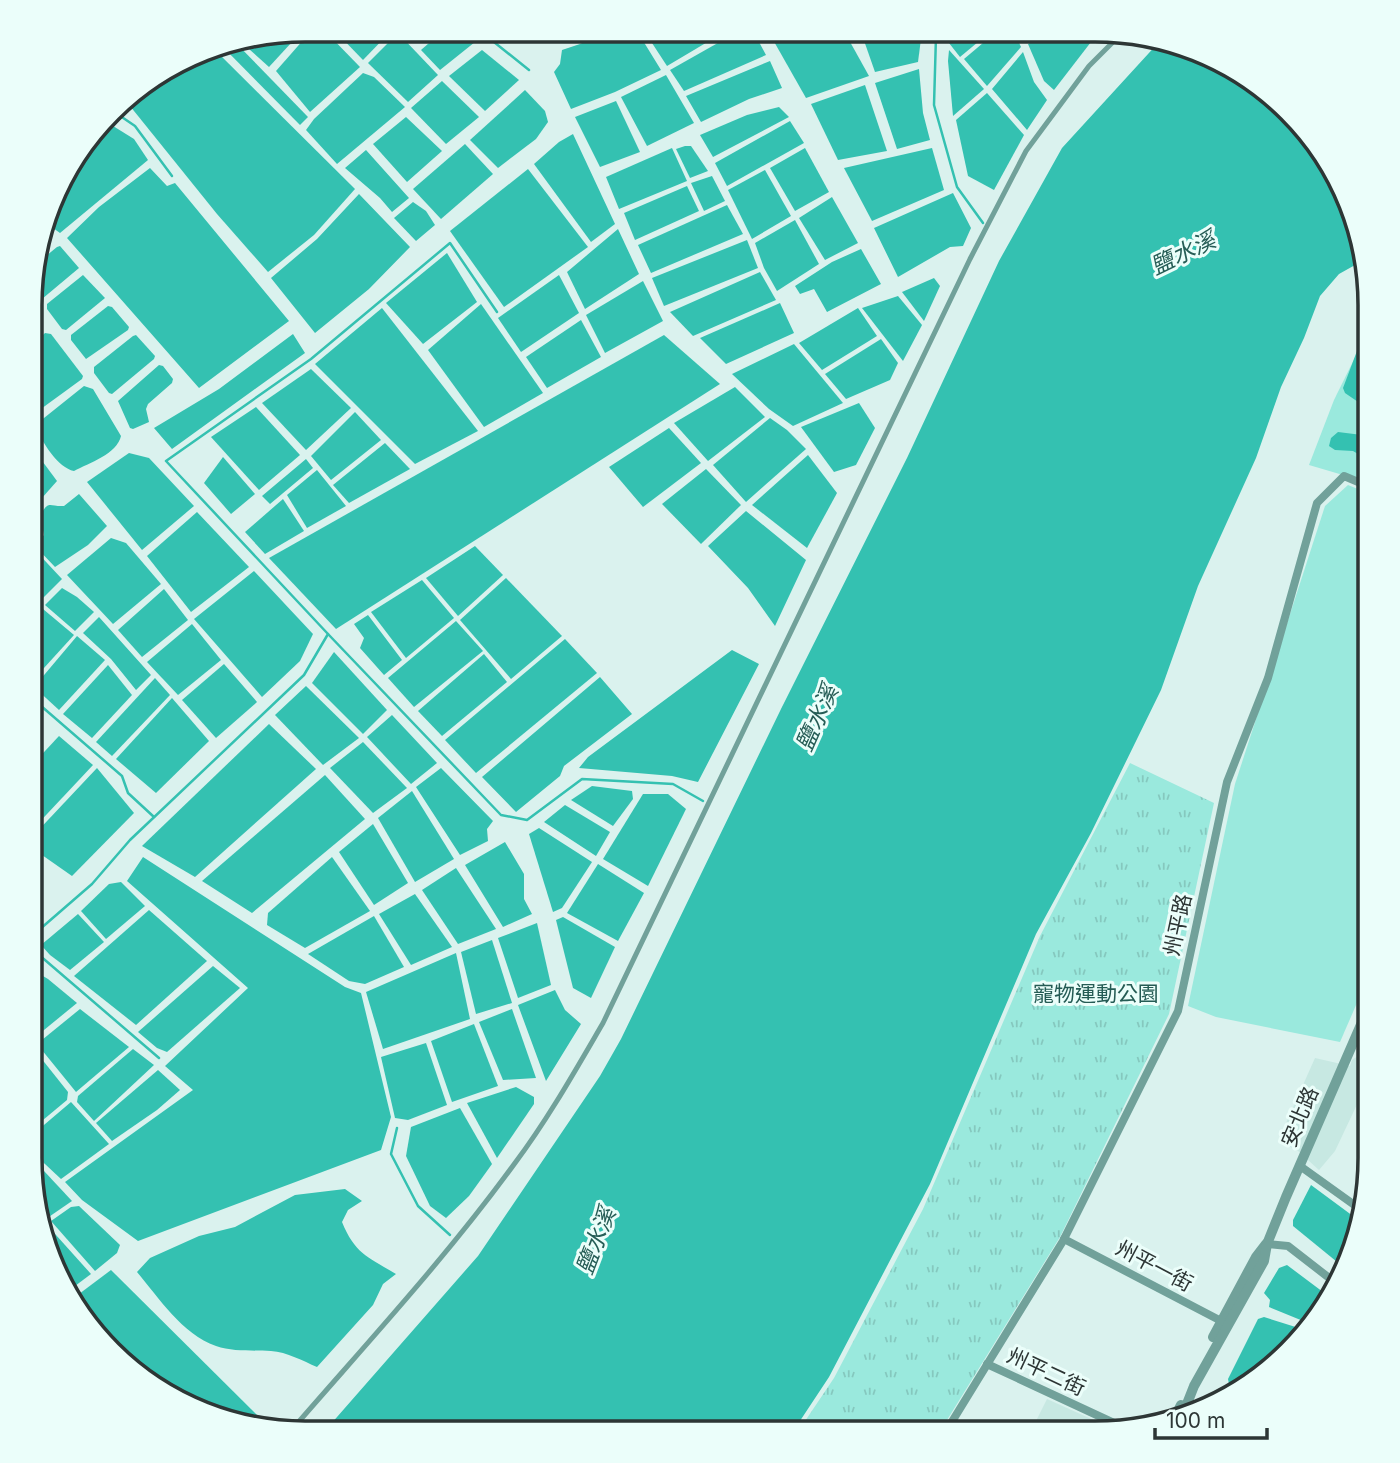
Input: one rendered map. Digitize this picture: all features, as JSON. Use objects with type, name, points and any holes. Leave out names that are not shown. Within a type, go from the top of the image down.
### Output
[{"type":"street","points":[[300,1421],[443,1257],[515,1163],[560,1096],[603,1023],[970,258],[1020,162],[1089,66],[1112,43]]},
{"type":"street","name":"州平路","points":[[952,1421],[1064,1239],[1178,1011],[1227,782],[1268,678],[1317,503],[1344,476],[1358,482]]},
{"type":"street","name":"安北路","points":[[1187,1404],[1256,1257],[1267,1244],[1358,1030]]},
{"type":"street","points":[[1300,1166],[1354,1205]]},
{"type":"street","name":"州平一街","points":[[1064,1239],[1225,1322]]},
{"type":"street","points":[[1267,1244],[1288,1246],[1329,1278]]},
{"type":"street","name":"安北路","points":[[1181,1406],[1225,1322]]},
{"type":"street","name":"州平二街","points":[[987,1364],[1108,1420]]},
{"type":"shaded area","points":[[1358,1056],[1358,1102],[1335,1151],[1319,1170],[1297,1150],[1278,1141],[1315,1058],[1350,1066],[1352,1060]]},
{"type":"shaded area","points":[[1047,1399],[1096,1421],[1095,1421],[1036,1421]]},
{"type":"green space","points":[[1358,351],[1358,479],[1309,465],[1334,400]]},
{"type":"green space","points":[[1348,485],[1358,489],[1358,1001],[1340,1042],[1216,1017],[1188,1006],[1235,784],[1325,506]]},
{"type":"green space","name":"寵物運動公園","points":[[1130,763],[1214,803],[1169,1014],[1060,1237],[946,1421],[805,1421],[834,1378],[923,1209],[1040,936]]},
{"type":"water","points":[[301,42],[305,42],[336,42],[360,67],[310,112],[276,71]]},
{"type":"water","points":[[346,42],[380,42],[363,60]]},
{"type":"water","points":[[389,42],[407,42],[438,75],[408,102],[368,63]]},
{"type":"water","points":[[430,42],[475,42],[440,70],[421,50]]},
{"type":"water","points":[[644,42],[661,70],[571,109],[554,72],[560,64],[562,50],[580,44]]},
{"type":"water","points":[[653,42],[707,42],[667,66]]},
{"type":"water","points":[[720,42],[759,42],[766,55],[684,91],[670,70]]},
{"type":"water","points":[[774,42],[850,42],[869,76],[806,98]]},
{"type":"water","points":[[864,42],[921,42],[918,62],[875,72]]},
{"type":"water","points":[[949,42],[978,42],[960,57]]},
{"type":"water","points":[[984,42],[1019,42],[1021,47],[987,86],[964,59]]},
{"type":"water","points":[[1091,42],[1054,90],[1044,81],[1028,44]]},
{"type":"water","points":[[291,43],[269,67],[248,48]]},
{"type":"water","name":"鹽水溪","points":[[1153,49],[1196,62],[1255,96],[1281,119],[1304,145],[1338,204],[1355,265],[1339,274],[1320,296],[1281,387],[1256,458],[1198,586],[1161,690],[1091,833],[1036,934],[930,1184],[829,1377],[800,1421],[334,1421],[478,1256],[600,1076],[621,1039],[781,709],[907,458],[999,261],[1062,148]]},
{"type":"water","points":[[242,50],[308,117],[300,125],[229,53]]},
{"type":"water","points":[[482,50],[519,80],[485,111],[449,76]]},
{"type":"water","points":[[949,50],[984,89],[953,116],[948,61]]},
{"type":"water","points":[[1023,52],[1034,82],[1047,100],[1027,130],[992,89]]},
{"type":"water","points":[[221,56],[355,189],[314,235],[268,272],[217,214],[131,108],[174,77]]},
{"type":"water","points":[[770,61],[782,88],[749,99],[701,122],[686,96]]},
{"type":"water","points":[[919,69],[923,113],[930,140],[897,149],[875,83]]},
{"type":"water","points":[[363,73],[374,77],[405,107],[337,164],[306,130],[314,119]]},
{"type":"water","points":[[666,75],[694,123],[647,146],[621,97]]},
{"type":"water","points":[[442,81],[479,117],[446,144],[411,108]]},
{"type":"water","points":[[865,85],[887,151],[838,160],[811,104]]},
{"type":"water","points":[[525,90],[545,111],[548,122],[536,139],[498,168],[470,140]]},
{"type":"water","points":[[987,93],[1024,135],[994,190],[968,176],[956,120]]},
{"type":"water","points":[[616,101],[640,152],[600,167],[575,117]]},
{"type":"water","points":[[779,107],[789,117],[713,157],[700,135],[747,115]]},
{"type":"water","points":[[406,117],[442,151],[407,182],[373,144]]},
{"type":"water","points":[[790,121],[804,143],[727,186],[715,163]]},
{"type":"water","points":[[113,126],[134,139],[148,160],[60,233],[54,228],[62,204],[96,145]]},
{"type":"water","points":[[573,134],[615,224],[591,242],[534,164],[559,142]]},
{"type":"water","points":[[465,144],[493,174],[441,219],[413,189]]},
{"type":"water","points":[[691,146],[708,171],[690,178],[676,149]]},
{"type":"water","points":[[672,148],[687,181],[619,209],[606,177]]},
{"type":"water","points":[[805,148],[829,192],[795,211],[770,168]]},
{"type":"water","points":[[932,148],[944,190],[872,221],[844,168]]},
{"type":"water","points":[[366,150],[409,198],[392,212],[345,168]]},
{"type":"water","points":[[150,168],[167,186],[175,183],[289,321],[199,388],[67,238],[99,207]]},
{"type":"water","points":[[528,169],[588,247],[504,307],[450,231]]},
{"type":"water","points":[[765,170],[791,216],[752,239],[728,190]]},
{"type":"water","points":[[712,176],[725,201],[704,211],[691,183]]},
{"type":"water","points":[[687,186],[699,211],[635,240],[624,213]]},
{"type":"water","points":[[953,193],[971,228],[963,246],[950,247],[898,277],[874,228]]},
{"type":"water","points":[[359,194],[410,247],[369,289],[315,333],[271,278],[317,239]]},
{"type":"water","points":[[832,197],[858,243],[825,260],[799,218]]},
{"type":"water","points":[[413,202],[426,211],[435,225],[416,241],[394,218]]},
{"type":"water","points":[[727,205],[743,234],[651,273],[638,245]]},
{"type":"water","points":[[795,220],[819,264],[777,291],[764,268],[755,243]]},
{"type":"water","points":[[618,229],[639,274],[585,309],[567,272]]},
{"type":"water","points":[[747,240],[758,268],[664,306],[652,278]]},
{"type":"water","points":[[60,246],[79,268],[42,299],[47,255]]},
{"type":"water","points":[[861,249],[881,284],[827,312],[814,289],[800,294],[795,286],[832,262]]},
{"type":"water","points":[[447,253],[477,302],[423,344],[386,303]]},
{"type":"water","points":[[760,272],[776,300],[693,336],[670,312]]},
{"type":"water","points":[[83,275],[105,298],[66,330],[62,329],[47,309],[47,304]]},
{"type":"water","points":[[559,275],[579,313],[521,352],[498,318]]},
{"type":"water","points":[[934,278],[940,286],[924,321],[902,292]]},
{"type":"water","points":[[643,281],[663,321],[605,353],[586,315]]},
{"type":"water","points":[[898,296],[922,325],[903,361],[862,308]]},
{"type":"water","points":[[780,303],[794,333],[726,364],[700,338]]},
{"type":"water","points":[[481,304],[543,393],[484,427],[428,350]]},
{"type":"water","points":[[108,306],[112,307],[129,327],[128,330],[86,359],[71,340],[71,335]]},
{"type":"water","points":[[382,308],[478,431],[415,464],[315,364]]},
{"type":"water","points":[[858,308],[877,336],[822,370],[799,343]]},
{"type":"water","points":[[581,320],[601,357],[547,388],[526,357]]},
{"type":"water","points":[[45,333],[51,334],[83,376],[42,408],[42,336]]},
{"type":"water","points":[[293,334],[305,353],[172,449],[154,428],[219,389]]},
{"type":"water","points":[[136,335],[155,356],[154,359],[112,394],[109,393],[94,373],[94,367]]},
{"type":"water","points":[[664,335],[720,384],[336,629],[269,558]]},
{"type":"water","points":[[881,339],[898,363],[890,380],[846,399],[825,374]]},
{"type":"water","points":[[794,344],[843,403],[793,426],[769,409],[732,374]]},
{"type":"water","points":[[1358,348],[1358,402],[1345,393],[1343,388]]},
{"type":"water","points":[[159,365],[163,366],[173,379],[172,383],[148,404],[146,409],[149,422],[130,428],[118,401]]},
{"type":"water","points":[[311,369],[351,408],[306,450],[262,403]]},
{"type":"water","points":[[84,386],[93,389],[121,436],[108,453],[74,471],[62,465],[46,447],[42,439],[42,420]]},
{"type":"water","points":[[735,387],[765,417],[708,461],[674,423]]},
{"type":"water","points":[[859,403],[875,428],[856,465],[834,472],[801,427]]},
{"type":"water","points":[[256,407],[300,455],[259,490],[211,437]]},
{"type":"water","points":[[355,412],[381,440],[331,480],[311,456]]},
{"type":"water","points":[[770,418],[806,449],[746,502],[713,465]]},
{"type":"water","points":[[669,428],[701,463],[643,507],[609,467]]},
{"type":"water","points":[[1338,432],[1358,434],[1358,454],[1335,450],[1329,446],[1331,438]]},
{"type":"water","points":[[385,443],[410,469],[349,503],[333,485]]},
{"type":"water","points":[[129,453],[149,458],[194,506],[142,550],[87,482]]},
{"type":"water","points":[[808,455],[837,493],[807,548],[752,505]]},
{"type":"water","points":[[223,457],[255,494],[231,514],[204,483]]},
{"type":"water","points":[[306,459],[313,468],[270,504],[262,496]]},
{"type":"water","points":[[42,461],[57,481],[42,498]]},
{"type":"water","points":[[706,469],[741,505],[701,544],[662,504]]},
{"type":"water","points":[[317,470],[346,506],[307,528],[287,495]]},
{"type":"water","points":[[79,494],[107,526],[88,545],[55,567],[42,553],[42,513],[50,505],[64,506]]},
{"type":"water","points":[[283,499],[304,531],[265,554],[245,532]]},
{"type":"water","points":[[746,511],[806,560],[775,626],[748,588],[708,546]]},
{"type":"water","points":[[197,512],[249,567],[191,612],[147,556]]},
{"type":"water","points":[[111,538],[126,543],[161,584],[113,624],[67,575]]},
{"type":"water","points":[[475,546],[503,575],[458,616],[426,578]]},
{"type":"water","points":[[42,558],[62,579],[42,599]]},
{"type":"water","points":[[254,571],[313,634],[300,661],[262,697],[194,619]]},
{"type":"water","points":[[506,578],[562,636],[511,679],[460,620]]},
{"type":"water","points":[[422,580],[454,618],[406,658],[371,612]]},
{"type":"water","points":[[62,588],[94,612],[75,631],[45,605]]},
{"type":"water","points":[[164,589],[188,620],[142,657],[118,630]]},
{"type":"water","points":[[42,610],[74,635],[42,670]]},
{"type":"water","points":[[368,615],[402,660],[384,675],[360,648],[364,638],[354,624]]},
{"type":"water","points":[[99,617],[151,675],[136,690],[111,659],[83,633]]},
{"type":"water","points":[[456,621],[483,651],[414,707],[388,678]]},
{"type":"water","points":[[192,624],[221,660],[178,695],[147,662]]},
{"type":"water","points":[[77,636],[105,660],[59,710],[42,694],[42,678]]},
{"type":"water","points":[[565,639],[597,673],[476,773],[445,740]]},
{"type":"water","points":[[732,650],[759,664],[698,782],[672,776],[579,768],[588,757]]},
{"type":"water","points":[[334,652],[387,710],[363,734],[312,683]]},
{"type":"water","points":[[484,654],[507,682],[442,736],[418,711]]},
{"type":"water","points":[[224,664],[257,702],[216,738],[182,700]]},
{"type":"water","points":[[108,665],[132,695],[92,738],[63,714]]},
{"type":"water","points":[[600,677],[632,714],[564,766],[560,776],[516,812],[482,777]]},
{"type":"water","points":[[155,678],[170,695],[112,756],[96,742]]},
{"type":"water","points":[[306,686],[359,738],[323,765],[275,715]]},
{"type":"water","points":[[172,698],[209,741],[156,793],[116,759]]},
{"type":"water","points":[[392,715],[437,763],[411,784],[367,737]]},
{"type":"water","points":[[269,724],[316,769],[195,877],[142,846]]},
{"type":"water","points":[[59,736],[93,765],[42,819],[42,754]]},
{"type":"water","points":[[363,742],[407,788],[373,813],[330,768]]},
{"type":"water","points":[[97,768],[134,813],[72,876],[42,855],[42,826]]},
{"type":"water","points":[[441,768],[493,821],[487,829],[488,841],[460,855],[416,787]]},
{"type":"water","points":[[325,775],[365,819],[252,913],[202,881]]},
{"type":"water","points":[[592,786],[632,791],[633,799],[613,826],[571,800]]},
{"type":"water","points":[[412,791],[454,859],[415,882],[378,818]]},
{"type":"water","points":[[643,794],[668,794],[686,809],[648,886],[603,859]]},
{"type":"water","points":[[565,805],[610,832],[596,856],[544,822]]},
{"type":"water","points":[[373,824],[408,883],[374,905],[339,852]]},
{"type":"water","points":[[539,828],[592,862],[562,908],[553,912],[529,834]]},
{"type":"water","points":[[505,842],[524,874],[524,899],[532,914],[503,927],[465,865]]},
{"type":"water","points":[[143,857],[345,987],[361,993],[391,1117],[381,1150],[138,1241],[82,1200],[65,1182],[193,1090],[165,1066],[248,988],[127,881]]},
{"type":"water","points":[[332,857],[370,911],[305,948],[267,925],[268,913]]},
{"type":"water","points":[[598,864],[644,893],[618,941],[567,913]]},
{"type":"water","points":[[456,868],[496,929],[458,944],[422,890]]},
{"type":"water","points":[[121,882],[145,906],[106,939],[81,911],[109,884]]},
{"type":"water","points":[[415,894],[452,947],[411,965],[379,914]]},
{"type":"water","points":[[149,910],[207,961],[136,1025],[74,976]]},
{"type":"water","points":[[78,914],[104,942],[70,970],[50,955],[42,944]]},
{"type":"water","points":[[374,916],[404,967],[365,984],[349,981],[308,954]]},
{"type":"water","points":[[563,917],[615,947],[591,998],[573,988],[556,920]]},
{"type":"water","points":[[537,923],[551,985],[518,998],[498,938]]},
{"type":"water","points":[[492,940],[512,1003],[476,1014],[461,952]]},
{"type":"water","points":[[456,953],[470,1019],[383,1049],[366,992]]},
{"type":"water","points":[[213,966],[240,988],[167,1052],[157,1048],[138,1032]]},
{"type":"water","points":[[42,975],[77,1003],[42,1032]]},
{"type":"water","points":[[555,990],[565,1010],[581,1024],[546,1081],[518,1005]]},
{"type":"water","points":[[80,1009],[129,1047],[76,1092],[42,1050],[42,1040]]},
{"type":"water","points":[[512,1009],[536,1078],[503,1080],[479,1022]]},
{"type":"water","points":[[474,1024],[498,1086],[452,1102],[431,1041]]},
{"type":"water","points":[[426,1043],[447,1105],[408,1120],[395,1118],[381,1057]]},
{"type":"water","points":[[133,1049],[154,1065],[94,1121],[77,1102],[78,1096]]},
{"type":"water","points":[[42,1059],[68,1092],[67,1100],[42,1121]]},
{"type":"water","points":[[158,1070],[180,1090],[157,1110],[112,1141],[96,1123]]},
{"type":"water","points":[[516,1087],[534,1097],[534,1104],[497,1158],[467,1103]]},
{"type":"water","points":[[71,1102],[109,1144],[61,1179],[42,1161],[42,1127]]},
{"type":"water","points":[[460,1108],[492,1164],[469,1196],[446,1218],[430,1206],[406,1156],[411,1127]]},
{"type":"water","points":[[43,1172],[72,1201],[49,1217],[44,1192]]},
{"type":"water","points":[[1311,1185],[1352,1215],[1337,1262],[1293,1226],[1293,1220]]},
{"type":"water","points":[[345,1189],[362,1201],[348,1210],[342,1222],[347,1233],[363,1254],[396,1274],[383,1284],[373,1305],[317,1367],[283,1353],[229,1349],[204,1340],[192,1333],[172,1314],[137,1272],[150,1258],[199,1236],[235,1227],[295,1195]]},
{"type":"water","points":[[79,1206],[120,1245],[117,1253],[95,1271],[51,1221],[71,1207]]},
{"type":"water","points":[[53,1231],[91,1274],[75,1286]]},
{"type":"water","points":[[1287,1265],[1322,1291],[1302,1320],[1269,1307],[1270,1300],[1264,1293],[1279,1268]]},
{"type":"water","points":[[111,1270],[259,1417],[204,1401],[159,1377],[119,1344],[96,1318],[80,1293]]},
{"type":"water","points":[[1264,1317],[1296,1327],[1268,1356],[1229,1384],[1228,1379],[1258,1319]]},
{"type":"waterway","points":[[494,42],[529,70]]},
{"type":"waterway","points":[[936,42],[934,105],[957,187],[983,223]]},
{"type":"waterway","points":[[121,117],[135,126],[172,176]]},
{"type":"waterway","points":[[42,927],[92,884],[130,840],[304,675],[328,634],[166,461],[311,359],[450,243],[497,312]]},
{"type":"waterway","points":[[328,634],[501,815],[527,820],[582,779],[673,784],[703,801]]},
{"type":"waterway","points":[[42,707],[122,776],[128,793],[154,817]]},
{"type":"waterway","points":[[42,957],[159,1058]]},
{"type":"waterway","points":[[397,1128],[391,1154],[418,1206],[450,1235]]}]
